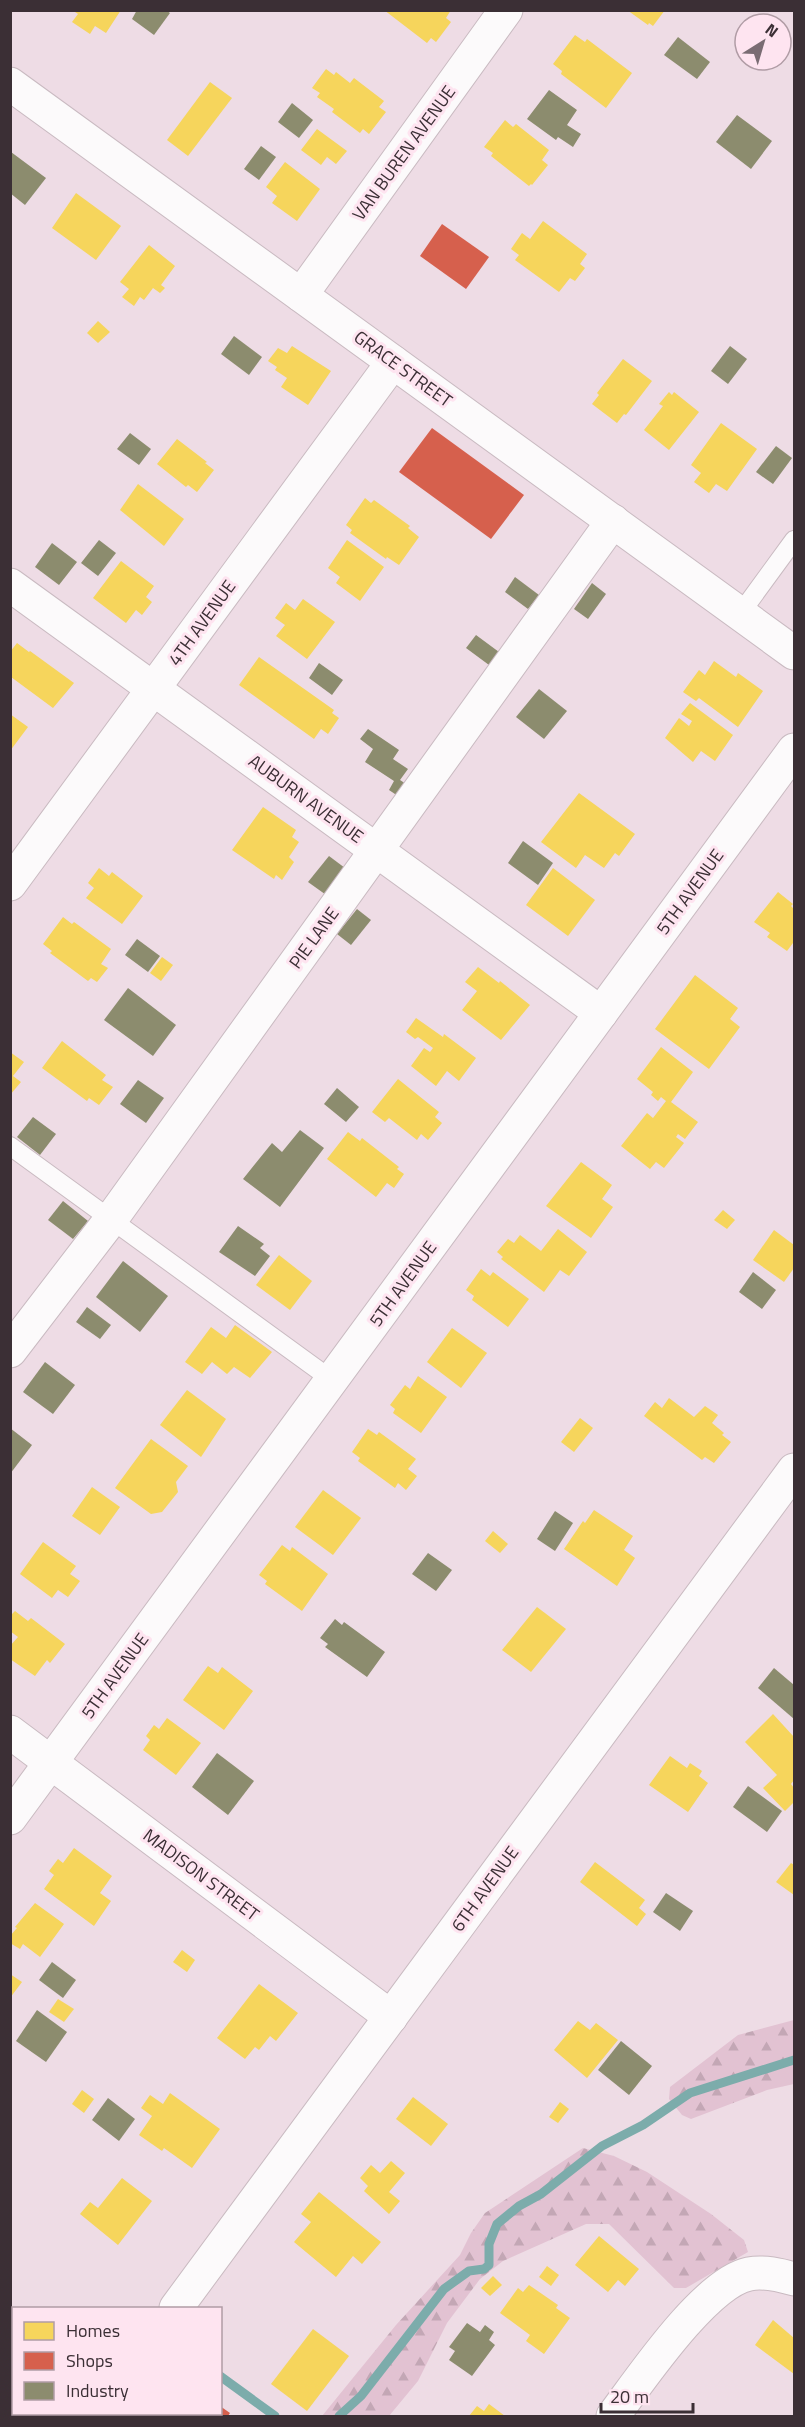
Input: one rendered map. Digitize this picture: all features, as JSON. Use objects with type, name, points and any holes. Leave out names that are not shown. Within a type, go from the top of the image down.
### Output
[{"type":"street","name":"VAN BUREN AVENUE","points":[[301,295],[506,10]]},
{"type":"street","name":"GRACE STREET","points":[[10,84],[795,653]]},
{"type":"street","name":"4TH AVENUE","points":[[10,884],[393,362]]},
{"type":"street","name":"PIE LANE","points":[[10,1351],[112,1218],[613,521]]},
{"type":"street","name":"AUBURN AVENUE","points":[[10,585],[601,1013]]},
{"type":"street","name":"5TH AVENUE","points":[[10,1818],[795,750]]},
{"type":"street","name":"6TH AVENUE","points":[[177,2307],[795,1470]]},
{"type":"street","name":"MADISON STREET","points":[[10,1732],[391,2017]]},
{"type":"street","points":[[613,2416],[695,2312],[712,2295],[747,2274],[771,2273],[795,2278]]},
{"type":"lane","points":[[740,614],[795,540]]},
{"type":"lane","points":[[10,1146],[332,1380]]},
{"type":"green space","points":[[794,2020],[794,2084],[767,2090],[691,2119],[682,2115],[669,2099],[670,2087],[738,2035]]},
{"type":"green space","points":[[583,2148],[614,2156],[647,2172],[711,2214],[744,2240],[748,2252],[686,2288],[674,2288],[609,2224],[586,2224],[503,2261],[480,2279],[447,2323],[418,2381],[389,2416],[322,2416],[396,2325],[460,2255],[471,2233],[485,2213]]},
{"type":"building: Homes","points":[[72,10],[121,10],[106,33],[95,26],[90,34],[72,22],[78,14]]},
{"type":"building: Homes","points":[[384,10],[451,10],[446,18],[451,22],[436,42],[431,38],[427,43]]},
{"type":"building: Homes","points":[[627,10],[665,10],[653,26]]},
{"type":"building: Homes","points":[[575,35],[585,42],[587,39],[632,73],[606,108],[561,74],[562,71],[553,64]]},
{"type":"building: Homes","points":[[326,69],[334,75],[336,72],[350,83],[354,78],[384,101],[379,107],[386,112],[369,134],[363,129],[360,133],[332,112],[334,109],[317,97],[320,93],[312,88]]},
{"type":"building: Homes","points":[[210,82],[232,98],[188,156],[167,140]]},
{"type":"building: Homes","points":[[505,120],[513,127],[516,124],[549,150],[542,160],[548,165],[532,185],[529,186],[491,156],[493,153],[484,147]]},
{"type":"building: Homes","points":[[317,129],[347,151],[336,164],[327,157],[321,165],[301,150]]},
{"type":"building: Homes","points":[[285,162],[320,189],[297,221],[272,203],[277,196],[266,187]]},
{"type":"building: Homes","points":[[76,193],[121,226],[96,260],[52,228]]},
{"type":"building: Homes","points":[[543,221],[587,254],[580,264],[585,268],[575,281],[570,278],[559,292],[515,260],[519,255],[511,249],[522,233],[530,239]]},
{"type":"building: Homes","points":[[149,245],[175,266],[161,285],[165,288],[160,293],[153,288],[144,300],[140,297],[134,306],[122,297],[129,289],[120,282]]},
{"type":"building: Homes","points":[[98,321],[110,332],[98,343],[87,333]]},
{"type":"building: Homes","points":[[292,346],[331,371],[308,405],[281,387],[287,378],[275,370],[277,367],[268,361],[278,348],[287,353]]},
{"type":"building: Homes","points":[[623,359],[652,381],[617,423],[592,404],[599,395],[597,393]]},
{"type":"building: Homes","points":[[669,392],[672,395],[674,392],[699,412],[669,450],[644,430],[663,406],[659,404]]},
{"type":"building: Homes","points":[[721,423],[757,449],[727,491],[716,484],[709,493],[694,482],[701,473],[691,465]]},
{"type":"building: Homes","points":[[177,439],[214,470],[197,492],[188,485],[186,487],[157,464]]},
{"type":"building: Homes","points":[[138,484],[184,519],[164,546],[120,510]]},
{"type":"building: Homes","points":[[365,498],[371,503],[374,500],[410,526],[408,528],[419,537],[399,565],[387,557],[386,559],[350,533],[352,530],[346,525]]},
{"type":"building: Homes","points":[[347,540],[384,567],[360,601],[336,583],[340,577],[328,568]]},
{"type":"building: Homes","points":[[121,561],[154,586],[146,597],[152,602],[142,615],[136,610],[126,623],[93,598]]},
{"type":"building: Homes","points":[[303,599],[335,622],[307,659],[276,636],[285,625],[275,618],[286,603],[295,610]]},
{"type":"building: Homes","points":[[17,643],[74,683],[53,708],[11,677],[10,652]]},
{"type":"building: Homes","points":[[259,657],[334,710],[332,713],[339,718],[328,734],[321,729],[314,739],[239,685]]},
{"type":"building: Homes","points":[[714,661],[736,677],[738,673],[763,691],[738,727],[699,698],[696,701],[683,692],[699,670],[705,675]]},
{"type":"building: Homes","points":[[690,703],[733,735],[715,761],[701,751],[693,762],[665,738],[679,718],[689,726],[692,721],[681,714]]},
{"type":"building: Homes","points":[[10,714],[28,727],[10,751]]},
{"type":"building: Homes","points":[[579,793],[635,834],[619,856],[615,853],[604,868],[585,855],[576,868],[541,842]]},
{"type":"building: Homes","points":[[263,807],[296,830],[292,837],[299,842],[289,857],[294,862],[282,880],[276,875],[274,879],[232,850]]},
{"type":"building: Homes","points":[[99,868],[109,876],[112,872],[143,896],[122,924],[86,898],[94,888],[88,883]]},
{"type":"building: Homes","points":[[553,868],[595,900],[568,936],[526,905]]},
{"type":"building: Homes","points":[[778,892],[793,904],[791,906],[794,909],[794,944],[787,951],[767,937],[770,933],[754,922]]},
{"type":"building: Homes","points":[[63,917],[72,924],[74,922],[111,949],[101,964],[108,968],[97,982],[91,978],[88,981],[50,953],[52,951],[43,944]]},
{"type":"building: Homes","points":[[162,957],[173,965],[161,981],[150,973]]},
{"type":"building: Homes","points":[[478,967],[530,1005],[501,1040],[462,1010],[477,991],[465,982]]},
{"type":"building: Homes","points":[[695,975],[738,1008],[730,1019],[740,1027],[709,1069],[655,1029]]},
{"type":"building: Homes","points":[[416,1018],[443,1037],[444,1034],[476,1058],[459,1081],[447,1071],[436,1086],[411,1066],[424,1048],[430,1052],[433,1048],[418,1037],[415,1039],[406,1032]]},
{"type":"building: Homes","points":[[62,1041],[106,1075],[102,1080],[113,1087],[99,1105],[89,1098],[87,1101],[42,1068]]},
{"type":"building: Homes","points":[[661,1047],[693,1072],[671,1102],[698,1122],[685,1139],[678,1134],[676,1137],[684,1143],[664,1168],[656,1162],[650,1169],[621,1146],[647,1113],[653,1118],[666,1101],[661,1097],[658,1101],[651,1095],[653,1092],[637,1079]]},
{"type":"building: Homes","points":[[10,1052],[24,1062],[13,1076],[21,1082],[10,1095]]},
{"type":"building: Homes","points":[[398,1079],[439,1112],[435,1117],[442,1123],[428,1140],[421,1134],[417,1140],[389,1118],[385,1122],[372,1112]]},
{"type":"building: Homes","points":[[348,1132],[360,1141],[362,1138],[399,1167],[397,1169],[404,1174],[394,1188],[387,1183],[376,1197],[327,1159]]},
{"type":"building: Homes","points":[[581,1162],[612,1185],[602,1199],[613,1207],[591,1238],[546,1206]]},
{"type":"building: Homes","points":[[723,1210],[735,1220],[727,1229],[714,1220]]},
{"type":"building: Homes","points":[[558,1229],[587,1252],[569,1276],[560,1270],[544,1292],[501,1259],[503,1257],[497,1252],[508,1239],[514,1243],[520,1235],[541,1251]]},
{"type":"building: Homes","points":[[774,1230],[794,1245],[794,1268],[784,1282],[753,1260]]},
{"type":"building: Homes","points":[[279,1255],[312,1281],[290,1310],[256,1285]]},
{"type":"building: Homes","points":[[481,1269],[490,1276],[493,1272],[529,1299],[508,1327],[472,1300],[474,1296],[466,1290]]},
{"type":"building: Homes","points":[[235,1325],[272,1352],[250,1378],[234,1367],[227,1374],[212,1362],[202,1374],[185,1362],[211,1327],[226,1338]]},
{"type":"building: Homes","points":[[452,1328],[487,1353],[461,1388],[427,1362]]},
{"type":"building: Homes","points":[[418,1376],[447,1397],[421,1433],[393,1413],[395,1409],[390,1405],[405,1385],[410,1389]]},
{"type":"building: Homes","points":[[187,1390],[226,1419],[201,1457],[160,1425]]},
{"type":"building: Homes","points":[[669,1398],[694,1417],[705,1406],[718,1415],[712,1423],[731,1442],[714,1463],[705,1457],[702,1460],[644,1416],[655,1402],[662,1408]]},
{"type":"building: Homes","points":[[580,1418],[593,1428],[574,1452],[561,1442]]},
{"type":"building: Homes","points":[[368,1429],[377,1435],[379,1432],[416,1459],[408,1469],[417,1476],[406,1490],[398,1483],[395,1488],[358,1461],[360,1458],[352,1452]]},
{"type":"building: Homes","points":[[151,1439],[188,1466],[176,1482],[178,1492],[162,1512],[151,1514],[115,1488]]},
{"type":"building: Homes","points":[[92,1487],[120,1507],[100,1535],[72,1516]]},
{"type":"building: Homes","points":[[323,1490],[361,1518],[333,1555],[295,1527]]},
{"type":"building: Homes","points":[[594,1510],[633,1536],[624,1550],[635,1558],[617,1586],[564,1549],[583,1521],[585,1523]]},
{"type":"building: Homes","points":[[493,1531],[508,1544],[500,1553],[485,1541]]},
{"type":"building: Homes","points":[[43,1542],[76,1566],[70,1574],[80,1581],[68,1597],[58,1590],[52,1598],[20,1574]]},
{"type":"building: Homes","points":[[282,1545],[290,1551],[292,1547],[328,1574],[302,1611],[265,1584],[267,1581],[259,1575]]},
{"type":"building: Homes","points":[[537,1607],[566,1629],[531,1672],[502,1650]]},
{"type":"building: Homes","points":[[15,1611],[28,1621],[31,1618],[65,1644],[50,1663],[47,1660],[35,1676],[10,1659],[10,1646],[18,1637],[10,1631],[10,1616]]},
{"type":"building: Homes","points":[[208,1666],[218,1673],[222,1667],[253,1691],[224,1730],[183,1700]]},
{"type":"building: Homes","points":[[773,1714],[794,1737],[794,1780],[791,1784],[794,1788],[794,1802],[785,1811],[763,1788],[777,1775],[745,1742]]},
{"type":"building: Homes","points":[[167,1718],[201,1743],[176,1775],[143,1750],[150,1740],[146,1736],[154,1725],[159,1729]]},
{"type":"building: Homes","points":[[670,1756],[687,1768],[690,1763],[702,1771],[699,1776],[708,1783],[688,1812],[649,1785]]},
{"type":"building: Homes","points":[[74,1848],[112,1876],[100,1893],[111,1901],[94,1926],[44,1889],[54,1875],[49,1871],[58,1859],[63,1863]]},
{"type":"building: Homes","points":[[595,1862],[645,1900],[639,1908],[646,1914],[637,1926],[580,1882]]},
{"type":"building: Homes","points":[[791,1863],[794,1865],[794,1895],[776,1882]]},
{"type":"building: Homes","points":[[35,1903],[64,1924],[40,1957],[23,1944],[20,1949],[10,1943],[10,1936],[17,1928],[15,1927]]},
{"type":"building: Homes","points":[[182,1950],[195,1960],[187,1972],[173,1962]]},
{"type":"building: Homes","points":[[10,1974],[22,1982],[10,1998]]},
{"type":"building: Homes","points":[[259,1984],[298,2013],[276,2041],[270,2036],[259,2050],[255,2047],[245,2059],[217,2038]]},
{"type":"building: Homes","points":[[58,1999],[74,2009],[64,2022],[49,2012]]},
{"type":"building: Homes","points":[[578,2021],[590,2030],[596,2023],[618,2040],[587,2078],[554,2050]]},
{"type":"building: Homes","points":[[82,2090],[94,2099],[84,2113],[72,2104]]},
{"type":"building: Homes","points":[[170,2093],[220,2129],[192,2168],[164,2148],[162,2151],[139,2135],[152,2116],[141,2108],[150,2095],[163,2104]]},
{"type":"building: Homes","points":[[413,2097],[448,2124],[431,2146],[396,2119]]},
{"type":"building: Homes","points":[[560,2102],[569,2109],[558,2123],[549,2117]]},
{"type":"building: Homes","points":[[391,2161],[405,2173],[389,2192],[400,2201],[389,2214],[364,2191],[368,2186],[360,2178],[371,2165],[380,2173]]},
{"type":"building: Homes","points":[[122,2178],[152,2201],[118,2245],[80,2214],[90,2202],[98,2208]]},
{"type":"building: Homes","points":[[319,2192],[381,2242],[362,2264],[353,2256],[336,2277],[294,2242],[311,2222],[301,2214]]},
{"type":"building: Homes","points":[[599,2236],[639,2269],[625,2286],[618,2280],[608,2292],[575,2265]]},
{"type":"building: Homes","points":[[547,2266],[559,2275],[551,2286],[539,2277]]},
{"type":"building: Homes","points":[[493,2276],[502,2285],[490,2296],[481,2288]]},
{"type":"building: Homes","points":[[529,2285],[558,2305],[556,2308],[570,2318],[544,2354],[526,2341],[530,2335],[500,2313],[518,2288],[523,2292]]},
{"type":"building: Homes","points":[[773,2320],[794,2338],[794,2374],[755,2345]]},
{"type":"building: Homes","points":[[313,2329],[349,2356],[307,2411],[271,2384]]},
{"type":"building: Homes","points":[[489,2404],[505,2416],[469,2416],[477,2406],[484,2411]]},
{"type":"building: Shops","points":[[442,224],[489,257],[466,289],[420,256]]},
{"type":"building: Shops","points":[[432,428],[524,495],[491,539],[399,472]]},
{"type":"building: Shops","points":[[222,2407],[230,2413],[228,2416],[177,2416],[222,2415]]},
{"type":"building: Industry","points":[[137,10],[166,10],[170,13],[154,35],[132,19]]},
{"type":"building: Industry","points":[[678,37],[710,62],[697,79],[664,55]]},
{"type":"building: Industry","points":[[549,90],[577,110],[567,125],[581,134],[573,147],[558,137],[556,140],[527,119]]},
{"type":"building: Industry","points":[[292,103],[313,120],[299,138],[278,122]]},
{"type":"building: Industry","points":[[737,115],[772,141],[751,169],[716,142]]},
{"type":"building: Industry","points":[[261,146],[276,157],[259,180],[244,169]]},
{"type":"building: Industry","points":[[11,152],[46,178],[25,205],[10,193]]},
{"type":"building: Industry","points":[[234,336],[262,357],[249,375],[221,354]]},
{"type":"building: Industry","points":[[730,346],[747,359],[728,384],[711,371]]},
{"type":"building: Industry","points":[[130,433],[151,449],[139,465],[117,449]]},
{"type":"building: Industry","points":[[776,446],[792,458],[773,484],[756,472]]},
{"type":"building: Industry","points":[[99,540],[116,553],[98,576],[81,563]]},
{"type":"building: Industry","points":[[52,543],[77,562],[59,585],[35,567]]},
{"type":"building: Industry","points":[[515,577],[539,595],[528,609],[505,592]]},
{"type":"building: Industry","points":[[592,583],[606,594],[588,619],[574,609]]},
{"type":"building: Industry","points":[[476,635],[499,652],[489,665],[466,648]]},
{"type":"building: Industry","points":[[319,663],[343,680],[332,695],[309,678]]},
{"type":"building: Industry","points":[[539,689],[567,711],[544,739],[516,717]]},
{"type":"building: Industry","points":[[368,729],[399,750],[393,759],[408,769],[400,780],[406,784],[398,796],[389,790],[394,781],[365,762],[373,749],[360,739]]},
{"type":"building: Industry","points":[[523,841],[553,863],[538,885],[508,863]]},
{"type":"building: Industry","points":[[329,856],[349,871],[329,897],[308,882]]},
{"type":"building: Industry","points":[[357,909],[371,920],[351,945],[337,934]]},
{"type":"building: Industry","points":[[137,939],[160,956],[148,972],[125,955]]},
{"type":"building: Industry","points":[[128,988],[176,1025],[153,1056],[104,1020]]},
{"type":"building: Industry","points":[[138,1080],[164,1098],[146,1123],[120,1104]]},
{"type":"building: Industry","points":[[337,1088],[359,1107],[346,1122],[324,1104]]},
{"type":"building: Industry","points":[[33,1117],[56,1134],[40,1155],[17,1137]]},
{"type":"building: Industry","points":[[300,1130],[324,1148],[280,1207],[243,1179],[272,1143],[282,1152]]},
{"type":"building: Industry","points":[[63,1201],[88,1221],[73,1239],[48,1220]]},
{"type":"building: Industry","points":[[238,1226],[264,1244],[260,1248],[270,1256],[255,1276],[219,1252]]},
{"type":"building: Industry","points":[[123,1261],[168,1296],[140,1332],[96,1297]]},
{"type":"building: Industry","points":[[753,1272],[776,1290],[762,1309],[739,1292]]},
{"type":"building: Industry","points":[[87,1307],[111,1325],[100,1339],[76,1322]]},
{"type":"building: Industry","points":[[45,1362],[75,1385],[53,1414],[23,1392]]},
{"type":"building: Industry","points":[[10,1428],[32,1445],[10,1474]]},
{"type":"building: Industry","points":[[555,1511],[573,1523],[555,1551],[537,1539]]},
{"type":"building: Industry","points":[[428,1553],[452,1570],[436,1591],[412,1574]]},
{"type":"building: Industry","points":[[335,1619],[342,1625],[344,1622],[385,1652],[367,1677],[325,1647],[328,1644],[320,1638]]},
{"type":"building: Industry","points":[[774,1668],[794,1685],[794,1719],[758,1688]]},
{"type":"building: Industry","points":[[217,1753],[254,1781],[228,1815],[192,1787]]},
{"type":"building: Industry","points":[[748,1786],[782,1811],[767,1832],[733,1807]]},
{"type":"building: Industry","points":[[666,1893],[693,1911],[680,1931],[653,1912]]},
{"type":"building: Industry","points":[[52,1962],[76,1980],[63,1998],[39,1980]]},
{"type":"building: Industry","points":[[37,2010],[67,2032],[46,2062],[16,2041]]},
{"type":"building: Industry","points":[[621,2041],[652,2066],[629,2095],[598,2070]]},
{"type":"building: Industry","points":[[108,2098],[135,2119],[119,2141],[92,2120]]},
{"type":"building: Industry","points":[[467,2323],[480,2332],[485,2325],[494,2332],[489,2340],[495,2345],[472,2376],[449,2360],[455,2351],[449,2347]]},
{"type":"waterway","points":[[339,2416],[361,2396],[444,2289],[469,2271],[484,2269],[489,2265],[489,2244],[497,2224],[519,2206],[541,2194],[602,2146],[643,2125],[690,2093],[794,2060]]},
{"type":"waterway","points":[[222,2377],[275,2416]]}]
